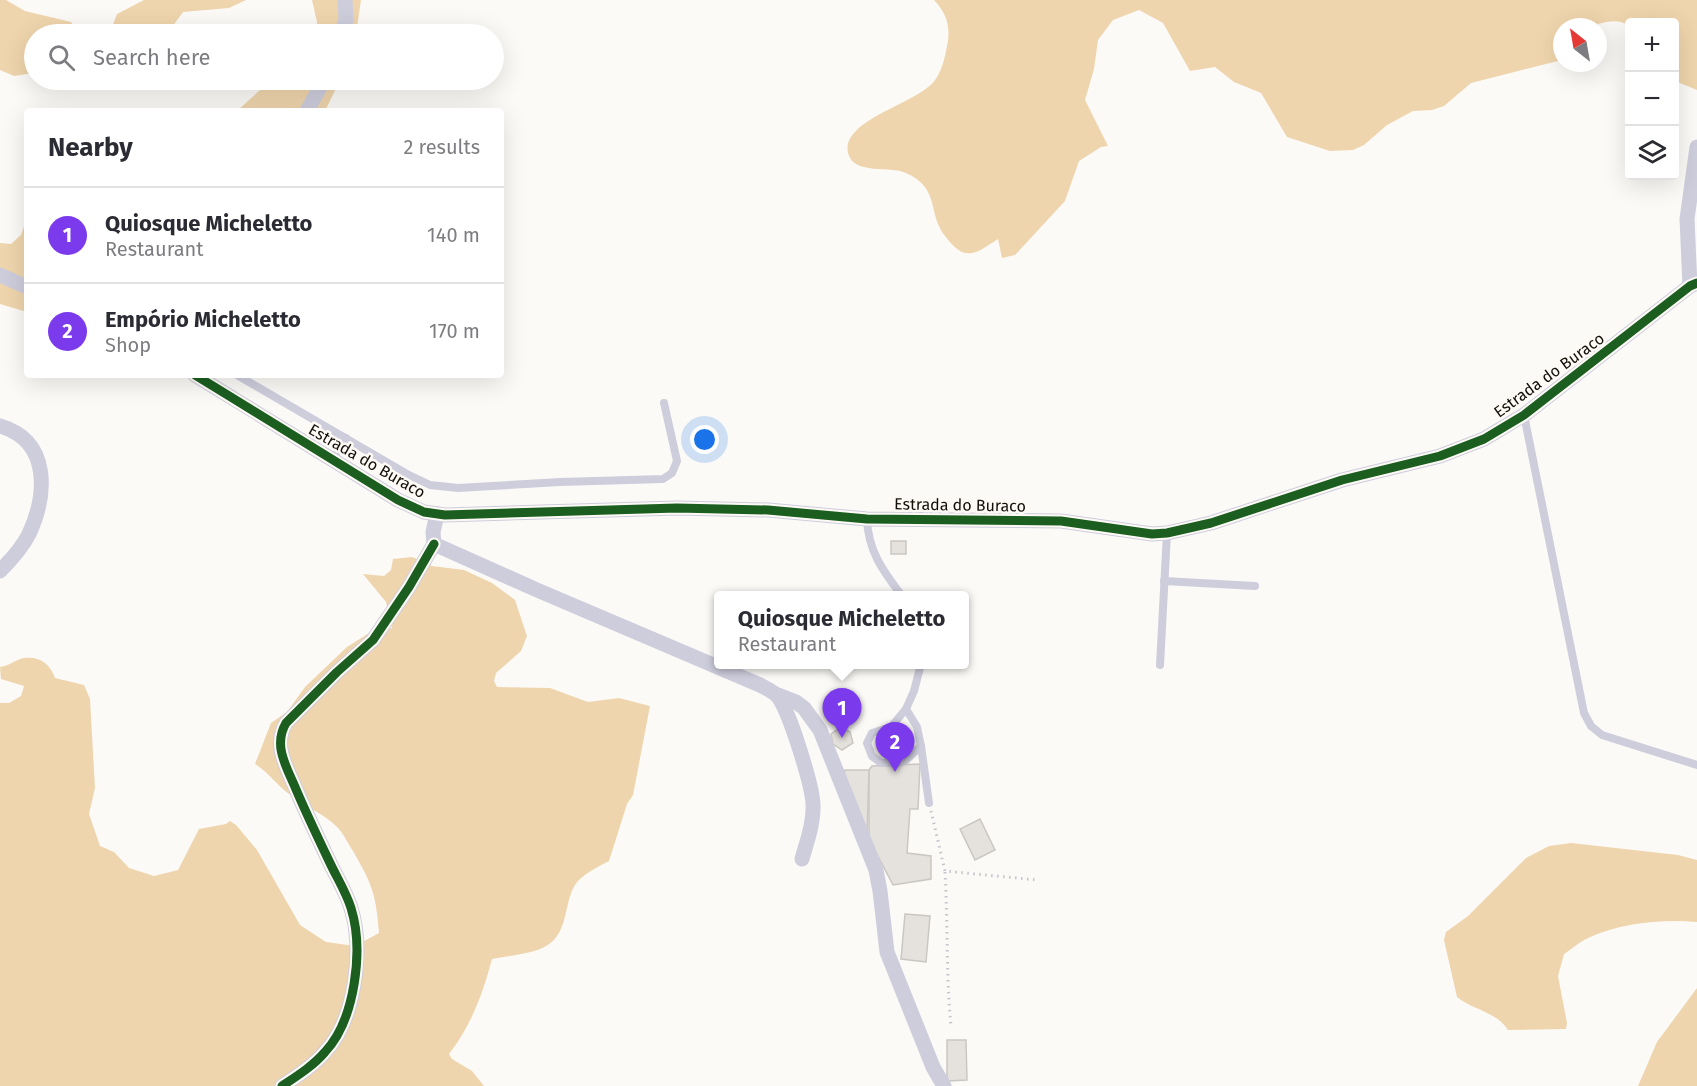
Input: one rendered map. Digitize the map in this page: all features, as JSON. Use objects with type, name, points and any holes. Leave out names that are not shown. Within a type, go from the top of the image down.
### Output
[{"type":"street","points":[[345,0],[345,24]]},
{"type":"street","points":[[309,108],[319,90]]},
{"type":"street","points":[[1693,284],[1687,219],[1697,147]]},
{"type":"street","points":[[0,275],[24,286]]},
{"type":"street","name":"Estrada do Buraco","points":[[200,378],[398,500],[424,512],[445,515],[677,508],[768,510],[867,519],[1061,522],[1152,534],[1167,533],[1212,522],[1342,480],[1460,450],[1484,439],[1524,415],[1693,284]]},
{"type":"street","points":[[0,426],[22,437],[32,447],[42,472],[42,490],[29,535],[13,558],[0,571]]},
{"type":"street","points":[[282,1086],[311,1066],[327,1051],[337,1035],[354,992],[358,956],[356,928],[351,909],[285,764],[279,745],[281,732],[286,723],[337,672],[373,640],[409,587],[434,544],[433,532],[437,514]]},
{"type":"street","points":[[434,544],[714,665]]},
{"type":"street","points":[[722,669],[796,702],[804,708],[816,724],[827,745],[876,870],[886,952],[933,1067],[944,1086]]},
{"type":"street","points":[[778,695],[797,747],[813,805],[812,822],[802,859]]},
{"type":"lane","points":[[242,378],[407,474],[430,485],[458,488],[663,479],[672,473],[677,461],[664,402]]},
{"type":"lane","points":[[1524,415],[1538,475],[1584,713],[1591,726],[1602,735],[1697,765]]},
{"type":"lane","points":[[333,460],[346,438]]},
{"type":"lane","points":[[867,519],[869,542],[880,565],[898,591]]},
{"type":"lane","points":[[1160,665],[1167,533]]},
{"type":"lane","points":[[1164,581],[1255,586]]},
{"type":"lane","points":[[920,669],[906,709],[891,727],[872,733],[867,743],[872,756],[881,763],[898,763],[906,760],[921,746]]},
{"type":"lane","points":[[906,709],[917,727],[929,803]]},
{"type":"path","points":[[929,803],[945,872],[948,934],[947,989],[951,1026]]},
{"type":"path","points":[[945,872],[1037,880]]},
{"type":"shaded area","points":[[0,0],[6,0],[25,11],[72,24],[24,24],[24,74],[14,76],[0,70]]},
{"type":"shaded area","points":[[144,0],[246,0],[229,8],[183,12],[174,24],[113,24],[117,14]]},
{"type":"shaded area","points":[[312,0],[361,0],[357,24],[317,24]]},
{"type":"shaded area","points":[[934,0],[1697,0],[1697,90],[1679,83],[1679,18],[1625,18],[1625,24],[1607,22],[1607,18],[1553,18],[1553,62],[1471,83],[1444,106],[1432,110],[1413,111],[1387,125],[1364,145],[1353,150],[1330,151],[1287,137],[1261,93],[1234,82],[1215,67],[1190,71],[1163,23],[1139,10],[1113,20],[1098,40],[1094,69],[1085,100],[1108,146],[1101,147],[1079,161],[1065,201],[1015,255],[1002,258],[998,239],[976,252],[964,253],[958,250],[945,236],[936,219],[929,194],[917,179],[899,171],[857,165],[848,153],[849,141],[856,131],[868,121],[926,89],[935,80],[944,59],[948,39],[948,27],[942,10]]},
{"type":"shaded area","points":[[260,90],[335,90],[326,108],[240,108]]},
{"type":"shaded area","points":[[24,226],[24,311],[0,304],[0,243],[11,244],[21,235]]},
{"type":"shaded area","points":[[412,557],[432,566],[464,570],[492,583],[515,600],[527,636],[521,651],[496,673],[494,681],[497,687],[550,688],[588,702],[619,698],[650,706],[633,795],[627,804],[609,861],[586,874],[575,885],[559,934],[546,946],[534,951],[492,959],[475,1009],[464,1032],[449,1054],[452,1059],[472,1071],[484,1086],[0,1086],[0,703],[9,703],[21,696],[24,686],[1,679],[0,667],[21,659],[35,658],[47,665],[55,678],[84,685],[90,699],[95,788],[89,814],[100,846],[114,852],[129,868],[154,876],[178,870],[199,829],[226,824],[230,821],[257,850],[300,925],[326,942],[355,946],[379,933],[369,881],[359,862],[338,828],[295,799],[255,764],[271,723],[287,712],[305,687],[347,647],[369,633],[392,628],[386,602],[363,574],[384,576],[391,570],[393,559]]},
{"type":"shaded area","points":[[1571,843],[1678,855],[1697,860],[1697,922],[1641,923],[1614,929],[1585,940],[1564,954],[1558,976],[1567,1023],[1566,1029],[1508,1030],[1498,1019],[1457,997],[1444,940],[1446,932],[1468,916],[1526,858],[1549,846]]},
{"type":"shaded area","points":[[1697,988],[1697,1086],[1638,1086],[1657,1042]]},
{"type":"building","points":[[891,541],[906,541],[906,554],[891,554]]},
{"type":"building","points":[[841,727],[850,732],[853,743],[842,750],[833,744],[831,734]]},
{"type":"building","points":[[920,764],[918,809],[910,809],[907,853],[931,856],[931,879],[893,885],[869,839],[869,770],[872,766]]},
{"type":"building","points":[[845,770],[869,770],[867,837],[843,780]]},
{"type":"building","points":[[980,819],[995,850],[975,860],[960,829]]},
{"type":"building","points":[[905,914],[930,916],[926,962],[901,959]]},
{"type":"building","points":[[947,1040],[966,1040],[967,1080],[947,1081]]},
{"type":"cycle path","points":[[200,378],[398,500],[424,512],[445,515],[677,508],[768,510],[867,519],[1061,521],[1152,534],[1211,523],[1342,480],[1440,456],[1484,439],[1524,415],[1690,286],[1697,283]]},
{"type":"cycle path","points":[[282,1086],[325,1052],[344,1022],[354,984],[357,944],[349,902],[282,755],[282,731],[286,723],[373,640],[409,587],[434,544]]},
{"type":"place","name":"Quiosque Micheletto","points":[[842,738]]},
{"type":"place","name":"Empório Micheletto","points":[[895,772]]}]
